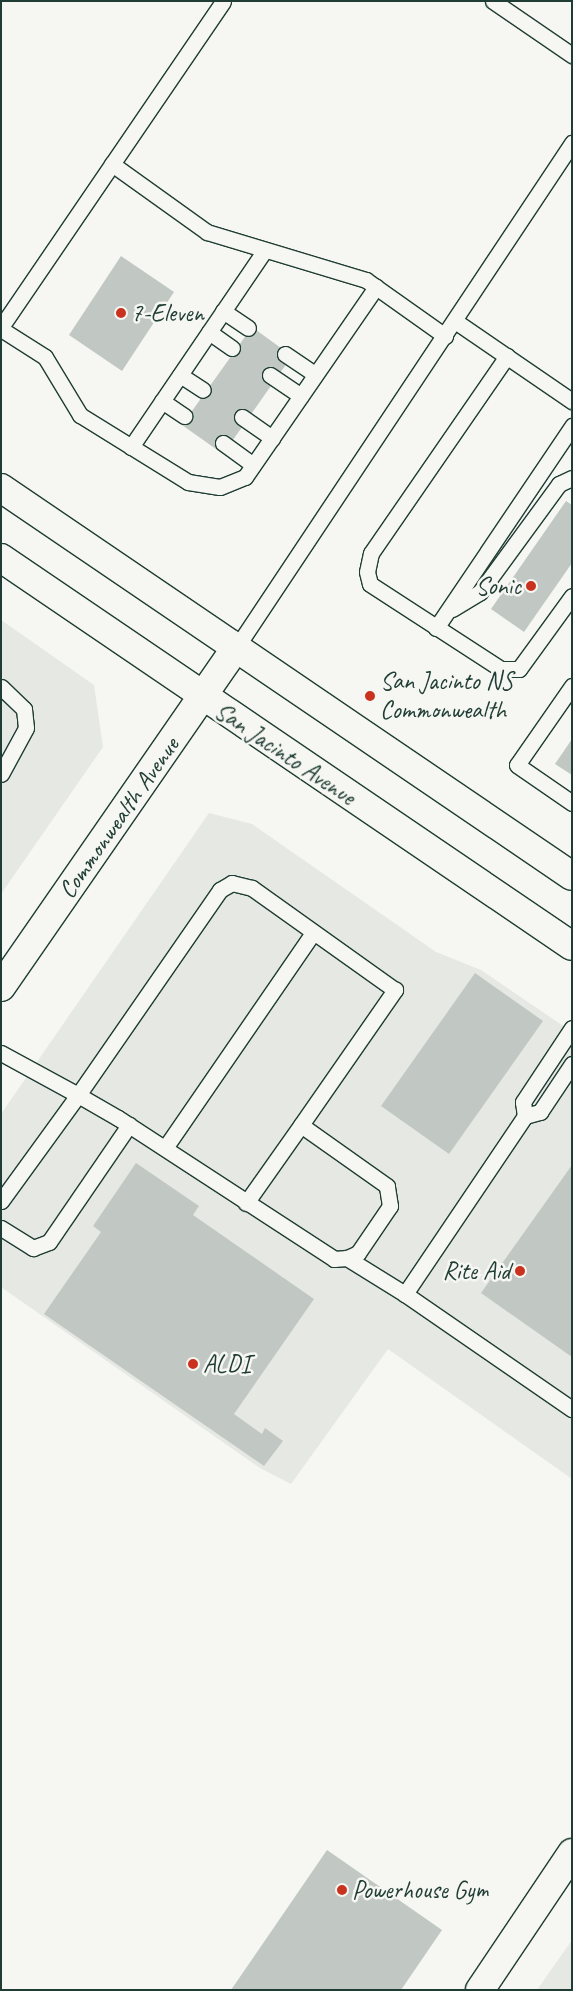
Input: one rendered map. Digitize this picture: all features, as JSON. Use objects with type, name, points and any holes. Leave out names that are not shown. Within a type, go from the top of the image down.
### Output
[{"type":"main road","points":[[1,488],[572,876]]},
{"type":"main road","name":"San Jacinto Avenue","points":[[1,558],[204,698],[572,946]]},
{"type":"main road","name":"Commonwealth Avenue","points":[[1,987],[204,698],[236,648]]},
{"type":"main road","points":[[480,1990],[572,1853]]},
{"type":"lane","points":[[223,1],[1,328],[45,358],[80,415],[188,482],[220,487],[245,477],[376,287]]},
{"type":"lane","points":[[493,1],[572,55]]},
{"type":"lane","points":[[236,648],[572,143]]},
{"type":"lane","points":[[112,164],[208,232],[366,280],[445,336]]},
{"type":"lane","points":[[131,447],[264,250]]},
{"type":"lane","points":[[223,311],[248,328]]},
{"type":"lane","points":[[455,321],[572,401]]},
{"type":"lane","points":[[208,332],[232,348]]},
{"type":"lane","points":[[285,354],[315,374]]},
{"type":"lane","points":[[507,356],[372,553],[367,572],[370,584],[501,669],[519,669],[572,596]]},
{"type":"lane","points":[[180,375],[203,390]]},
{"type":"lane","points":[[270,375],[301,396]]},
{"type":"lane","points":[[162,401],[184,416]]},
{"type":"lane","points":[[242,417],[272,438]]},
{"type":"lane","points":[[436,628],[572,426]]},
{"type":"lane","points":[[223,443],[253,464]]},
{"type":"lane","points":[[446,612],[480,592],[559,484],[572,478]]},
{"type":"lane","points":[[548,630],[572,587]]},
{"type":"lane","points":[[572,686],[517,765],[572,803]]},
{"type":"lane","points":[[1,687],[24,709],[26,728],[1,774]]},
{"type":"lane","points":[[1,1201],[78,1095],[220,890],[232,883],[246,885],[395,990],[246,1203]]},
{"type":"lane","points":[[164,1148],[313,933]]},
{"type":"lane","points":[[525,1116],[523,1102],[572,1028]]},
{"type":"lane","points":[[1,1053],[130,1125],[334,1260],[347,1258],[358,1252],[390,1206],[388,1186],[302,1125]]},
{"type":"lane","points":[[405,1294],[525,1116],[540,1112],[566,1084],[572,1064]]},
{"type":"lane","points":[[1,1228],[33,1248],[49,1242],[130,1125]]},
{"type":"lane","points":[[347,1258],[405,1294],[572,1409]]},
{"type":"shaded area","points":[[1,620],[94,685],[103,747],[1,894]]},
{"type":"shaded area","points":[[209,813],[252,824],[436,952],[481,970],[572,1032],[572,1479],[388,1349],[291,1484],[260,1468],[1,1287],[1,1114]]},
{"type":"shaded area","points":[[572,1940],[572,1990],[537,1990]]},
{"type":"building","name":"7-Eleven","points":[[121,256],[174,292],[122,371],[69,335]]},
{"type":"building","name":"7-Eleven","points":[[252,327],[292,356],[223,454],[182,425]]},
{"type":"building","name":"Sonic","points":[[566,501],[572,505],[572,563],[524,632],[491,609]]},
{"type":"building","points":[[572,739],[572,775],[555,764]]},
{"type":"building","points":[[475,973],[543,1021],[449,1154],[381,1106]]},
{"type":"building","name":"ALDI","points":[[136,1163],[199,1206],[193,1215],[314,1299],[234,1414],[262,1434],[265,1428],[283,1441],[264,1466],[44,1314],[101,1232],[93,1226]]},
{"type":"building","points":[[572,1165],[572,1357],[481,1293]]},
{"type":"building","name":"Powerhouse Gym","points":[[327,1850],[442,1930],[401,1990],[231,1990]]},
{"type":"place","name":"7-Eleven","points":[[121,313]]},
{"type":"place","name":"Sonic","points":[[531,586]]},
{"type":"place","name":"San Jacinto NS Commonwealth","points":[[370,696]]},
{"type":"place","name":"Rite Aid","points":[[520,1271]]},
{"type":"place","name":"ALDI","points":[[193,1364]]},
{"type":"place","name":"Powerhouse Gym","points":[[342,1890]]}]
